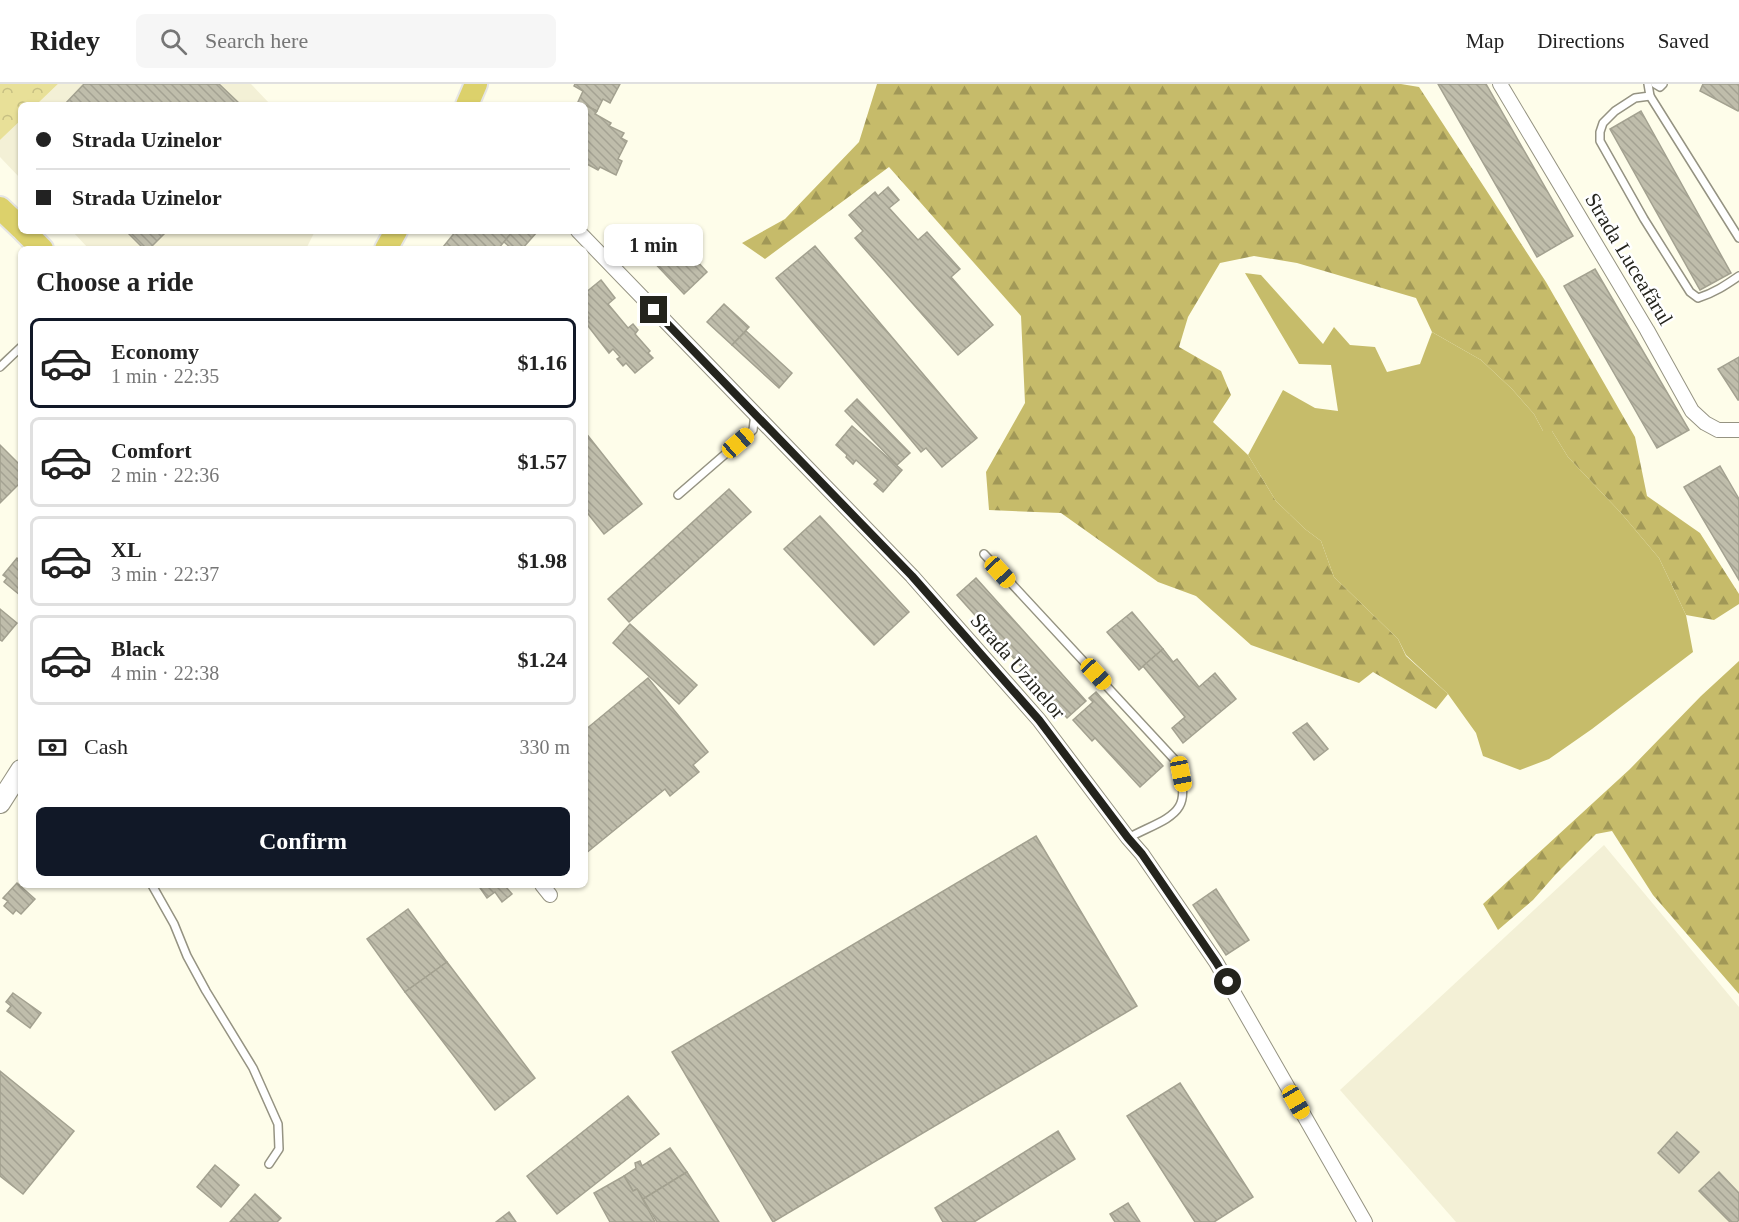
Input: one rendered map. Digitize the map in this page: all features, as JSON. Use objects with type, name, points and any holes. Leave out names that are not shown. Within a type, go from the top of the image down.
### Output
[{"type":"main road","points":[[468,102],[476,84]]},
{"type":"main road","points":[[0,208],[18,226]]},
{"type":"main road","points":[[26,234],[39,246]]},
{"type":"main road","points":[[0,803],[18,776]]},
{"type":"street","name":"Strada Luceafărul","points":[[1500,84],[1647,330],[1692,411],[1705,423],[1718,430],[1739,430]]},
{"type":"street","name":"Strada Uzinelor","points":[[581,234],[912,576],[1039,720],[1142,854],[1216,962],[1365,1222]]},
{"type":"lane","points":[[1648,84],[1650,96],[1739,238]]},
{"type":"lane","points":[[1655,84],[1660,87],[1663,84]]},
{"type":"lane","points":[[1650,96],[1635,98],[1615,111],[1603,123],[1600,141],[1644,219],[1690,292],[1698,298],[1707,296],[1739,276]]},
{"type":"lane","points":[[0,367],[18,350]]},
{"type":"lane","points":[[678,495],[753,430],[754,414]]},
{"type":"lane","points":[[984,554],[1175,760],[1181,774],[1183,801],[1175,813],[1128,838]]},
{"type":"lane","points":[[154,888],[174,924],[187,956],[206,991],[253,1068],[278,1124],[279,1149],[269,1164]]},
{"type":"shaded area","points":[[58,84],[251,84],[268,102],[39,102]]},
{"type":"shaded area","points":[[18,123],[18,176],[0,157],[0,140]]},
{"type":"shaded area","points":[[75,234],[314,234],[308,246],[86,246]]},
{"type":"shaded area","points":[[1245,273],[1261,275],[1323,344],[1334,327],[1350,345],[1375,347],[1387,372],[1420,364],[1432,332],[1481,360],[1512,389],[1534,414],[1543,431],[1552,431],[1568,457],[1621,513],[1659,558],[1686,615],[1693,652],[1549,759],[1520,770],[1483,756],[1476,733],[1448,694],[1406,655],[1398,639],[1334,577],[1321,541],[1276,501],[1248,455],[1283,390],[1315,408],[1338,411],[1331,365],[1299,364]]},
{"type":"shaded area","points":[[1604,845],[1739,1007],[1739,1222],[1456,1222],[1340,1090]]},
{"type":"green space","points":[[0,84],[58,84],[39,102],[18,102],[18,123],[0,140]]},
{"type":"green space","points":[[877,84],[1401,84],[1419,87],[1546,282],[1635,437],[1647,496],[1700,533],[1739,594],[1739,604],[1714,620],[1686,615],[1659,558],[1621,513],[1568,457],[1552,431],[1543,431],[1534,414],[1512,389],[1481,360],[1432,332],[1416,298],[1297,263],[1254,256],[1220,263],[1188,317],[1179,347],[1221,371],[1231,395],[1213,422],[1248,455],[1276,501],[1321,541],[1334,577],[1398,639],[1406,656],[1448,694],[1436,709],[1373,672],[1359,683],[1251,645],[1196,596],[1158,582],[1061,513],[989,510],[986,472],[1025,403],[1021,316],[889,167],[765,259],[742,243],[785,219],[859,142]]},
{"type":"green space","points":[[1739,661],[1739,994],[1653,895],[1612,831],[1596,834],[1533,900],[1498,930],[1483,904],[1630,769],[1701,696]]},
{"type":"building","points":[[84,84],[219,84],[238,102],[67,102]]},
{"type":"building","points":[[575,84],[620,84],[610,103],[603,99],[597,111],[588,107],[588,102],[578,102],[583,91],[574,86]]},
{"type":"building","points":[[1438,84],[1486,84],[1573,236],[1537,257]]},
{"type":"building","points":[[1703,84],[1739,84],[1738,111],[1700,91]]},
{"type":"building","points":[[588,106],[597,111],[595,114],[611,123],[609,126],[624,133],[621,138],[627,141],[618,159],[622,161],[616,175],[600,167],[598,170],[588,165]]},
{"type":"building","points":[[1641,111],[1731,273],[1700,290],[1610,129]]},
{"type":"building","points":[[888,187],[899,200],[889,208],[918,240],[927,232],[960,269],[951,277],[993,325],[958,355],[855,238],[863,231],[849,215],[875,192],[878,196]]},
{"type":"building","points":[[129,234],[164,234],[152,246],[141,246]]},
{"type":"building","points":[[454,234],[510,234],[500,246],[444,246]]},
{"type":"building","points":[[511,234],[535,234],[525,246],[509,246],[504,242]]},
{"type":"building","points":[[672,234],[707,272],[684,294],[648,256]]},
{"type":"building","points":[[815,246],[977,438],[942,467],[926,448],[921,452],[776,278]]},
{"type":"building","points":[[1595,269],[1689,430],[1657,448],[1564,286]]},
{"type":"building","points":[[601,280],[615,298],[608,304],[628,328],[633,324],[638,330],[635,334],[650,351],[648,353],[653,358],[635,373],[626,363],[623,366],[617,359],[620,357],[613,349],[609,353],[588,326],[588,291]]},
{"type":"building","points":[[724,304],[749,327],[732,345],[707,322]]},
{"type":"building","points":[[746,331],[792,373],[779,388],[732,345]]},
{"type":"building","points":[[1739,357],[1739,400],[1738,400],[1718,369]]},
{"type":"building","points":[[857,399],[910,453],[897,465],[845,411]]},
{"type":"building","points":[[852,426],[902,470],[883,492],[874,484],[878,480],[856,460],[853,464],[836,445]]},
{"type":"building","points":[[588,436],[642,504],[604,534],[588,514]]},
{"type":"building","points":[[0,445],[18,463],[18,485],[0,503]]},
{"type":"building","points":[[1720,466],[1739,499],[1739,580],[1684,487]]},
{"type":"building","points":[[729,489],[751,512],[629,622],[608,599]]},
{"type":"building","points":[[820,516],[909,612],[874,645],[784,549]]},
{"type":"building","points":[[18,559],[18,594],[4,582],[7,578],[3,575]]},
{"type":"building","points":[[976,578],[1086,701],[1067,718],[957,595]]},
{"type":"building","points":[[0,609],[17,623],[2,641],[0,640]]},
{"type":"building","points":[[1132,612],[1163,649],[1139,670],[1107,632]]},
{"type":"building","points":[[630,624],[697,685],[679,704],[613,643]]},
{"type":"building","points":[[1163,649],[1173,662],[1177,659],[1199,687],[1215,673],[1236,699],[1183,743],[1172,728],[1185,717],[1143,666]]},
{"type":"building","points":[[648,678],[708,752],[693,765],[699,772],[670,796],[665,789],[588,852],[588,728]]},
{"type":"building","points":[[1096,692],[1163,766],[1140,787],[1095,738],[1092,741],[1073,720],[1093,702],[1089,698]]},
{"type":"building","points":[[1307,723],[1328,749],[1314,760],[1293,733]]},
{"type":"building","points":[[1036,836],[1137,1006],[773,1222],[672,1052]]},
{"type":"building","points":[[17,883],[18,888],[23,888],[35,899],[21,914],[16,910],[13,914],[4,906],[8,901],[3,898]]},
{"type":"building","points":[[480,888],[507,888],[512,894],[502,902],[495,892],[487,898]]},
{"type":"building","points":[[1216,889],[1249,940],[1226,955],[1193,905]]},
{"type":"building","points":[[408,909],[447,962],[405,992],[367,939]]},
{"type":"building","points":[[447,962],[535,1078],[495,1110],[405,992]]},
{"type":"building","points":[[13,993],[41,1013],[30,1028],[7,1011],[11,1006],[6,1002]]},
{"type":"building","points":[[0,1071],[74,1131],[23,1194],[0,1176]]},
{"type":"building","points":[[1180,1083],[1253,1197],[1214,1222],[1195,1222],[1127,1116]]},
{"type":"building","points":[[628,1096],[659,1134],[557,1214],[527,1176]]},
{"type":"building","points":[[1058,1131],[1075,1159],[974,1222],[943,1222],[935,1208]]},
{"type":"building","points":[[1677,1132],[1699,1152],[1679,1173],[1658,1153]]},
{"type":"building","points":[[670,1148],[687,1172],[643,1199],[637,1189],[633,1191],[624,1176],[636,1168],[635,1163],[640,1161],[642,1166]]},
{"type":"building","points":[[215,1165],[239,1185],[221,1207],[197,1187]]},
{"type":"building","points":[[687,1172],[719,1222],[657,1222],[643,1199]]},
{"type":"building","points":[[1719,1172],[1739,1193],[1739,1220],[1737,1222],[1730,1222],[1699,1191]]},
{"type":"building","points":[[624,1176],[633,1191],[637,1189],[655,1222],[610,1222],[594,1193]]},
{"type":"building","points":[[255,1194],[281,1218],[277,1222],[230,1222]]},
{"type":"building","points":[[1128,1203],[1140,1222],[1115,1222],[1110,1214]]},
{"type":"building","points":[[509,1212],[516,1222],[496,1222]]},
{"type":"route","points":[[654,310],[912,576],[1039,720],[1142,854],[1228,982]]}]
